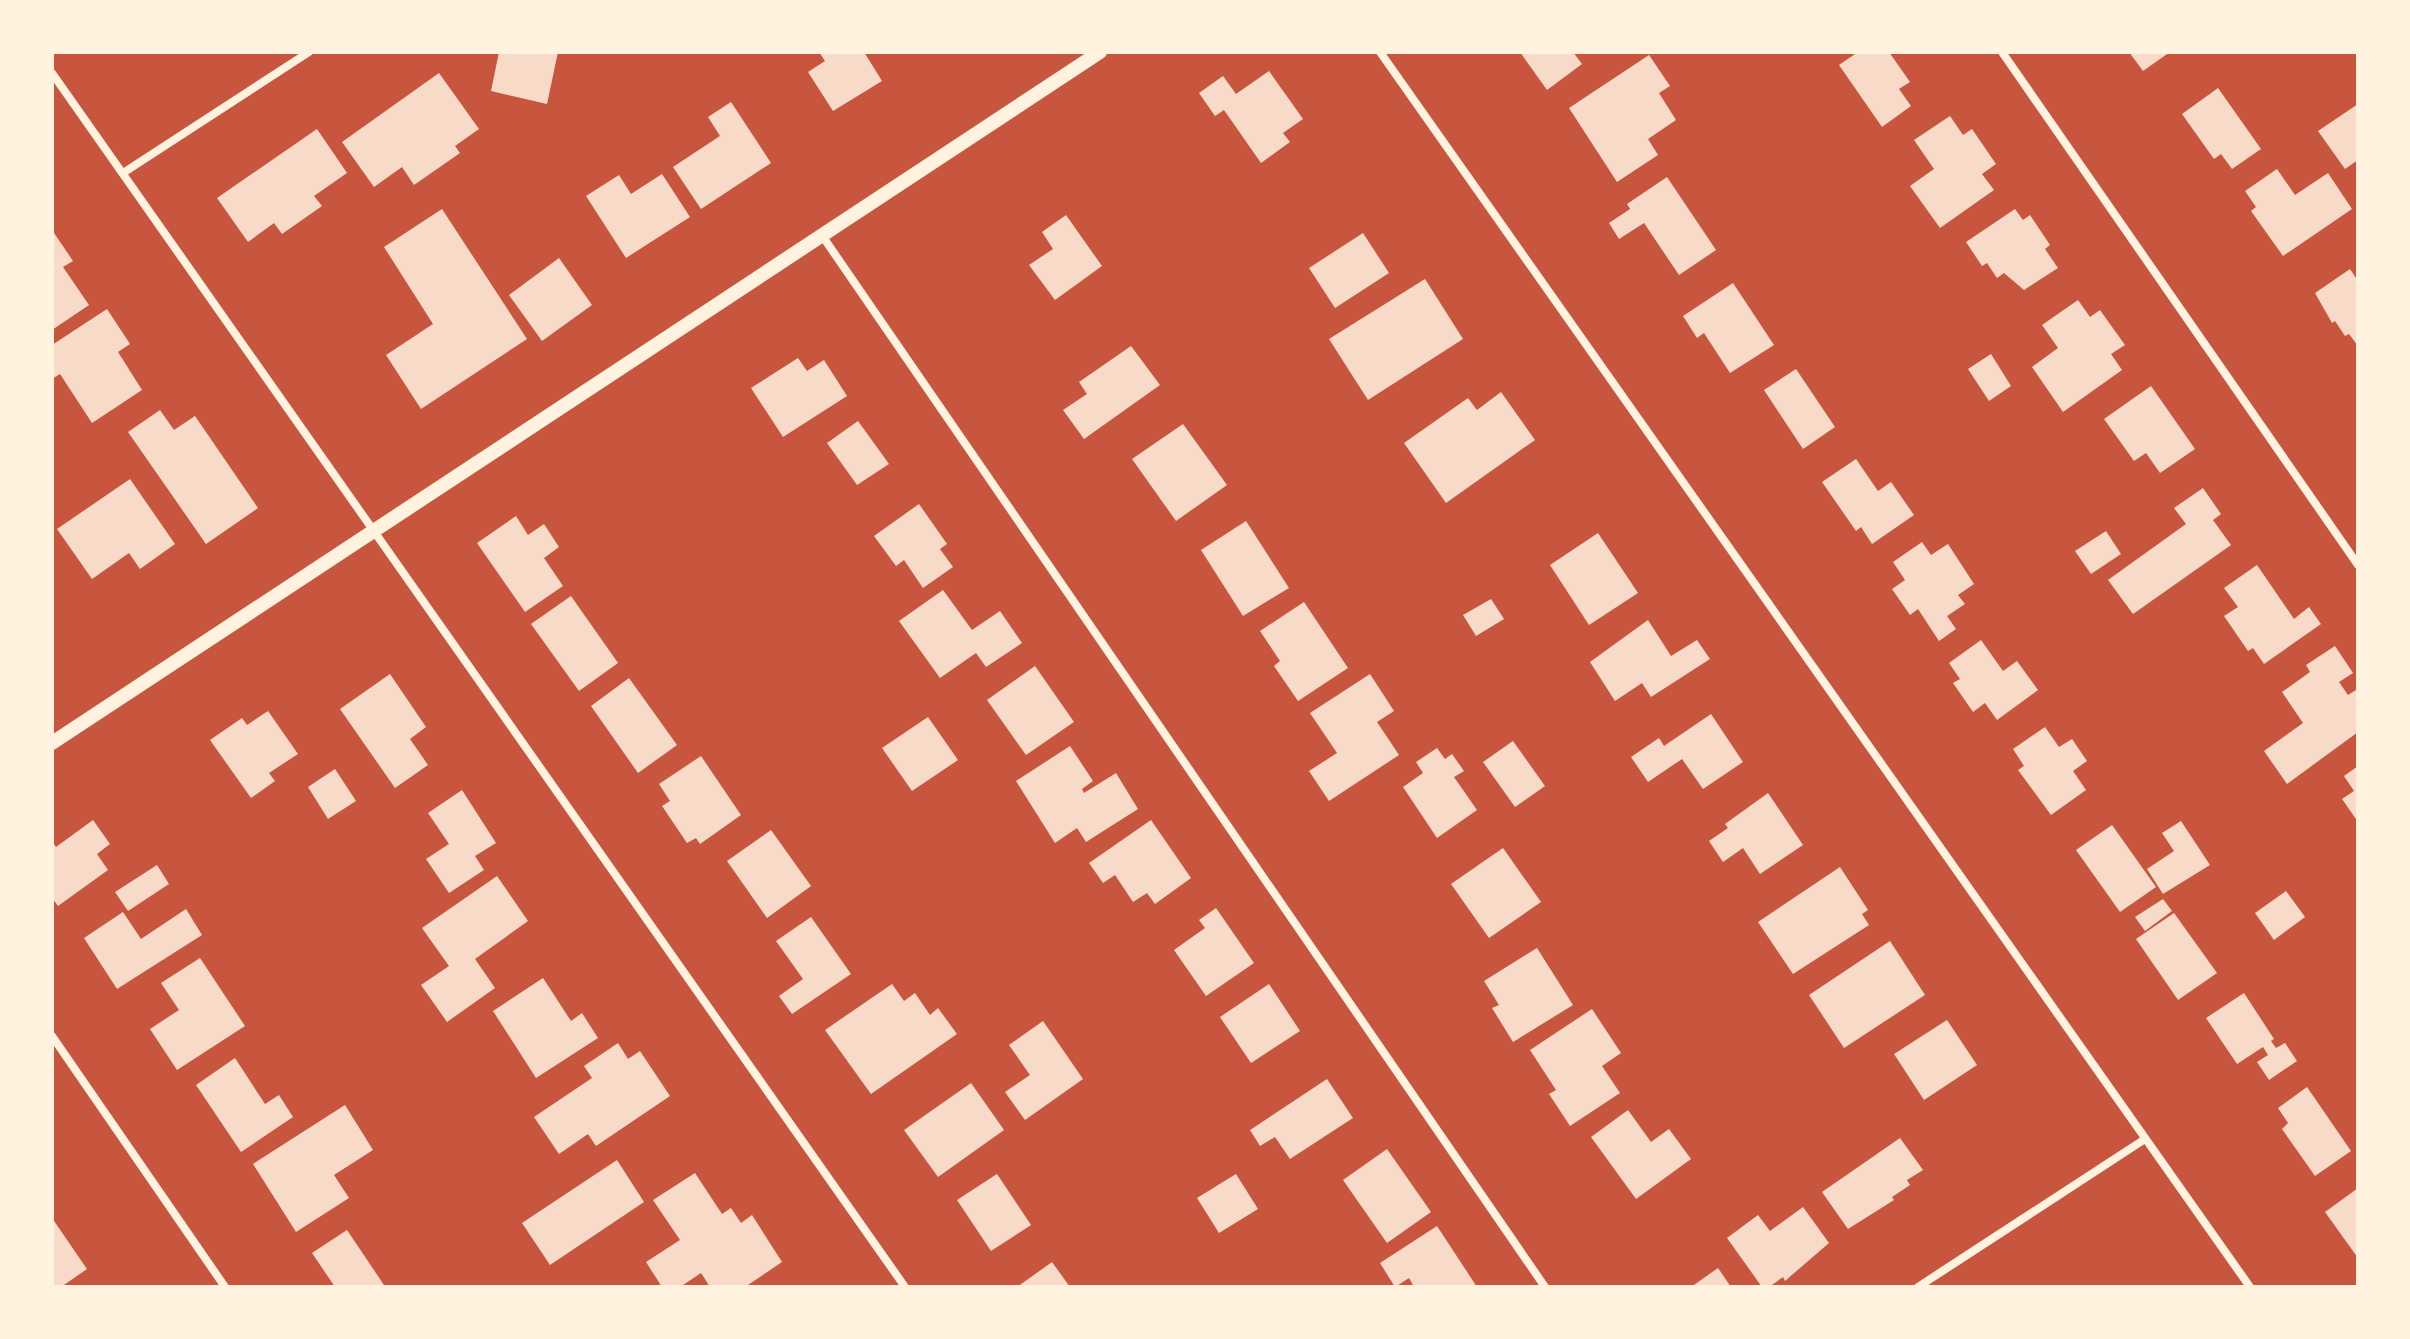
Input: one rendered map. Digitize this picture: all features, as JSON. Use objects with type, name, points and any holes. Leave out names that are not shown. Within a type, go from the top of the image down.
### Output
[{"type":"street","points":[[123,173],[309,52]]},
{"type":"street","points":[[52,743],[821,233],[1100,52]]},
{"type":"street","points":[[1380,52],[2250,1287]]},
{"type":"street","points":[[2002,52],[2358,565]]},
{"type":"street","points":[[52,73],[905,1287]]},
{"type":"street","points":[[821,233],[1545,1287]]},
{"type":"street","points":[[52,1036],[225,1287]]},
{"type":"street","points":[[1918,1287],[2145,1139]]},
{"type":"building","points":[[499,52],[558,52],[547,104],[491,91]]},
{"type":"building","points":[[819,52],[864,52],[882,81],[833,111],[808,72],[825,61]]},
{"type":"building","points":[[1520,52],[1573,52],[1582,64],[1547,90]]},
{"type":"building","points":[[1858,52],[1889,52],[1910,82],[1899,89],[1911,106],[1882,127],[1839,65]]},
{"type":"building","points":[[2129,52],[2170,52],[2143,71]]},
{"type":"building","points":[[1649,55],[1670,86],[1659,93],[1676,120],[1648,139],[1658,155],[1617,182],[1569,108]]},
{"type":"building","points":[[1269,71],[1303,119],[1283,133],[1290,142],[1261,163],[1224,110],[1215,116],[1199,93],[1223,76],[1236,94]]},
{"type":"building","points":[[439,73],[479,129],[455,146],[460,153],[414,185],[402,167],[374,187],[342,142]]},
{"type":"building","points":[[2218,88],[2261,149],[2232,169],[2221,154],[2214,159],[2182,114]]},
{"type":"building","points":[[731,102],[771,163],[701,209],[673,167],[720,136],[708,117]]},
{"type":"building","points":[[2358,104],[2358,160],[2345,169],[2318,131]]},
{"type":"building","points":[[1950,116],[1963,135],[1972,129],[1996,164],[1982,174],[1994,190],[1940,228],[1910,186],[1934,169],[1914,140]]},
{"type":"building","points":[[317,129],[347,173],[314,196],[322,206],[282,234],[274,223],[248,242],[217,198]]},
{"type":"building","points":[[2277,169],[2295,195],[2328,173],[2352,209],[2283,256],[2251,211],[2256,207],[2245,191]]},
{"type":"building","points":[[662,174],[690,217],[626,258],[586,196],[619,175],[631,194]]},
{"type":"building","points":[[1667,177],[1716,250],[1679,275],[1644,223],[1619,239],[1609,223],[1630,209],[1627,204]]},
{"type":"building","points":[[442,209],[527,339],[421,409],[386,355],[433,324],[384,247]]},
{"type":"building","points":[[2015,209],[2023,220],[2030,215],[2050,245],[2045,249],[2058,268],[2024,290],[2004,273],[1997,278],[1987,263],[1982,266],[1966,242]]},
{"type":"building","points":[[1066,215],[1102,266],[1055,300],[1029,265],[1053,249],[1042,232]]},
{"type":"building","points":[[52,230],[73,261],[63,267],[89,305],[52,330]]},
{"type":"building","points":[[1363,233],[1389,273],[1335,308],[1309,268]]},
{"type":"building","points":[[559,258],[592,305],[542,341],[509,295]]},
{"type":"building","points":[[2350,269],[2358,281],[2358,346],[2349,334],[2345,336],[2335,321],[2332,323],[2315,293]]},
{"type":"building","points":[[1425,279],[1463,339],[1368,400],[1329,339]]},
{"type":"building","points":[[1733,283],[1774,345],[1730,373],[1704,333],[1697,338],[1683,316]]},
{"type":"building","points":[[2078,300],[2090,317],[2100,310],[2125,345],[2111,354],[2122,370],[2063,412],[2032,367],[2058,348],[2042,325]]},
{"type":"building","points":[[107,309],[130,344],[118,352],[142,390],[92,423],[60,374],[52,379],[52,345]]},
{"type":"building","points":[[1131,346],[1160,385],[1084,439],[1063,410],[1087,394],[1079,382]]},
{"type":"building","points":[[1991,354],[2011,386],[1989,401],[1968,369]]},
{"type":"building","points":[[798,358],[807,371],[824,360],[847,396],[783,437],[751,388]]},
{"type":"building","points":[[1796,369],[1835,427],[1803,449],[1764,390]]},
{"type":"building","points":[[2151,386],[2195,449],[2160,473],[2146,453],[2134,461],[2104,419]]},
{"type":"building","points":[[1501,392],[1535,440],[1446,503],[1404,443],[1468,398],[1477,410]]},
{"type":"building","points":[[160,410],[174,430],[195,416],[258,508],[206,544],[128,432]]},
{"type":"building","points":[[858,421],[889,464],[857,485],[827,443]]},
{"type":"building","points":[[1183,424],[1227,485],[1176,521],[1132,459]]},
{"type":"building","points":[[1856,459],[1878,491],[1891,482],[1914,515],[1872,544],[1861,527],[1856,531],[1822,482]]},
{"type":"building","points":[[130,479],[175,544],[140,569],[129,553],[92,579],[57,529]]},
{"type":"building","points":[[2203,488],[2221,514],[2213,520],[2231,545],[2133,614],[2108,580],[2186,524],[2174,508]]},
{"type":"building","points":[[919,504],[947,544],[940,549],[953,567],[923,588],[904,560],[896,566],[874,536]]},
{"type":"building","points":[[516,516],[528,535],[544,524],[559,547],[544,558],[563,586],[525,612],[477,543]]},
{"type":"building","points":[[1246,521],[1289,588],[1243,616],[1201,550]]},
{"type":"building","points":[[2106,531],[2121,554],[2091,574],[2075,551]]},
{"type":"building","points":[[1598,533],[1638,593],[1589,625],[1550,565]]},
{"type":"building","points":[[1922,542],[1931,555],[1948,544],[1974,584],[1958,595],[1965,604],[1947,616],[1956,629],[1939,641],[1918,609],[1910,615],[1892,589],[1905,580],[1893,562]]},
{"type":"building","points":[[2257,565],[2294,619],[2309,607],[2321,624],[2264,664],[2253,648],[2248,651],[2224,616],[2238,607],[2224,588]]},
{"type":"building","points":[[943,590],[972,630],[1000,611],[1022,643],[986,667],[976,653],[940,678],[899,621]]},
{"type":"building","points":[[571,596],[618,663],[579,691],[531,624]]},
{"type":"building","points":[[1491,599],[1504,619],[1476,636],[1463,615]]},
{"type":"building","points":[[1304,602],[1348,668],[1298,701],[1274,666],[1280,661],[1260,631]]},
{"type":"building","points":[[1648,620],[1671,656],[1697,640],[1710,659],[1651,697],[1642,683],[1615,701],[1590,662]]},
{"type":"building","points":[[1981,640],[2003,671],[2017,661],[2038,690],[1997,720],[1985,703],[1973,712],[1953,683],[1960,679],[1949,663]]},
{"type":"building","points":[[2335,646],[2353,673],[2339,682],[2348,695],[2356,690],[2358,693],[2358,732],[2287,784],[2264,751],[2303,723],[2282,692],[2310,672],[2306,665]]},
{"type":"building","points":[[1035,666],[1074,722],[1026,755],[987,700]]},
{"type":"building","points":[[390,674],[426,727],[410,739],[428,765],[395,788],[340,709]]},
{"type":"building","points":[[1370,674],[1394,711],[1377,722],[1399,755],[1329,801],[1309,771],[1337,753],[1310,713]]},
{"type":"building","points":[[629,678],[677,745],[638,773],[591,706]]},
{"type":"building","points":[[268,711],[298,754],[269,773],[275,781],[251,798],[210,740],[242,718],[247,725]]},
{"type":"building","points":[[1711,714],[1743,762],[1703,789],[1682,759],[1648,782],[1631,757],[1659,738],[1664,746]]},
{"type":"building","points":[[928,717],[958,760],[912,791],[882,748]]},
{"type":"building","points":[[2045,727],[2059,747],[2072,739],[2087,761],[2073,771],[2086,790],[2051,815],[2018,770],[2024,766],[2013,749]]},
{"type":"building","points":[[1513,741],[1545,786],[1515,807],[1483,762]]},
{"type":"building","points":[[1070,746],[1093,781],[1082,789],[1084,793],[1116,773],[1138,809],[1086,842],[1077,828],[1055,843],[1016,781]]},
{"type":"building","points":[[1437,748],[1445,759],[1452,754],[1464,771],[1454,777],[1477,810],[1437,838],[1403,787],[1423,773],[1416,762]]},
{"type":"building","points":[[701,756],[741,815],[700,844],[696,838],[687,843],[662,806],[670,801],[659,784]]},
{"type":"building","points":[[2358,766],[2358,822],[2342,799],[2354,791],[2344,776]]},
{"type":"building","points":[[335,769],[356,801],[328,819],[308,787]]},
{"type":"building","points":[[462,790],[496,843],[475,856],[484,870],[449,893],[426,859],[449,844],[428,813]]},
{"type":"building","points":[[1768,793],[1803,845],[1760,874],[1743,848],[1723,862],[1709,841],[1728,828],[1725,824]]},
{"type":"building","points":[[93,820],[110,844],[97,854],[108,870],[58,906],[52,898],[52,841],[56,847]]},
{"type":"building","points":[[1151,820],[1191,878],[1155,904],[1147,893],[1133,902],[1115,875],[1103,883],[1089,863]]},
{"type":"building","points":[[2181,821],[2210,865],[2163,894],[2147,869],[2174,851],[2162,833]]},
{"type":"building","points":[[2112,825],[2156,887],[2120,912],[2076,850]]},
{"type":"building","points":[[771,830],[811,886],[767,918],[727,861]]},
{"type":"building","points":[[1503,848],[1541,902],[1489,938],[1451,884]]},
{"type":"building","points":[[157,865],[169,884],[128,911],[115,892]]},
{"type":"building","points":[[1840,867],[1868,910],[1862,914],[1869,925],[1793,974],[1758,922]]},
{"type":"building","points":[[497,876],[528,921],[475,959],[495,988],[447,1022],[421,985],[449,966],[422,928]]},
{"type":"building","points":[[2286,891],[2305,917],[2274,940],[2255,913]]},
{"type":"building","points":[[2163,899],[2172,911],[2145,931],[2135,917]]},
{"type":"building","points":[[1216,908],[1254,963],[1206,996],[1174,950],[1205,928],[1199,920]]},
{"type":"building","points":[[186,909],[202,935],[117,989],[84,938],[123,912],[141,939]]},
{"type":"building","points":[[2174,913],[2217,973],[2178,1000],[2136,939]]},
{"type":"building","points":[[811,917],[851,974],[792,1014],[779,996],[803,979],[776,941]]},
{"type":"building","points":[[1890,941],[1925,995],[1844,1048],[1809,995]]},
{"type":"building","points":[[1537,948],[1573,1005],[1513,1042],[1492,1008],[1499,1005],[1484,981]]},
{"type":"building","points":[[200,958],[245,1026],[177,1070],[150,1029],[179,1010],[161,983]]},
{"type":"building","points":[[543,978],[571,1021],[582,1013],[598,1038],[536,1078],[493,1011]]},
{"type":"building","points":[[892,984],[904,1001],[915,993],[930,1015],[938,1008],[957,1034],[871,1094],[825,1030]]},
{"type":"building","points":[[1269,984],[1300,1031],[1251,1063],[1220,1017]]},
{"type":"building","points":[[2244,993],[2274,1039],[2271,1041],[2276,1048],[2285,1043],[2297,1061],[2269,1080],[2257,1062],[2268,1055],[2263,1047],[2237,1064],[2206,1018]]},
{"type":"building","points":[[1592,1009],[1621,1053],[1602,1066],[1620,1093],[1570,1126],[1549,1094],[1556,1090],[1530,1050]]},
{"type":"building","points":[[1947,1020],[1977,1065],[1924,1100],[1894,1054]]},
{"type":"building","points":[[1043,1021],[1083,1079],[1025,1120],[1005,1092],[1030,1075],[1009,1045]]},
{"type":"building","points":[[618,1043],[628,1059],[640,1051],[670,1096],[596,1146],[588,1134],[559,1154],[534,1117],[592,1078],[584,1066]]},
{"type":"building","points":[[235,1058],[265,1104],[279,1095],[293,1117],[241,1152],[196,1085]]},
{"type":"building","points":[[1327,1079],[1353,1118],[1290,1159],[1275,1137],[1260,1146],[1250,1130]]},
{"type":"building","points":[[971,1083],[1004,1130],[938,1177],[904,1130]]},
{"type":"building","points":[[2307,1087],[2351,1151],[2315,1176],[2282,1129],[2288,1123],[2278,1108]]},
{"type":"building","points":[[345,1105],[373,1150],[334,1175],[349,1198],[296,1232],[253,1164]]},
{"type":"building","points":[[1628,1110],[1651,1142],[1669,1129],[1691,1159],[1636,1199],[1591,1137]]},
{"type":"building","points":[[1900,1138],[1923,1170],[1907,1180],[1910,1185],[1892,1197],[1894,1200],[1848,1229],[1822,1192]]},
{"type":"building","points":[[1387,1149],[1431,1212],[1387,1243],[1343,1180]]},
{"type":"building","points":[[617,1160],[644,1202],[550,1265],[522,1223]]},
{"type":"building","points":[[695,1173],[722,1214],[731,1208],[741,1223],[752,1215],[782,1262],[745,1287],[710,1287],[701,1273],[680,1287],[662,1287],[646,1262],[680,1240],[653,1200]]},
{"type":"building","points":[[997,1174],[1031,1225],[991,1251],[957,1200]]},
{"type":"building","points":[[1236,1174],[1258,1209],[1219,1233],[1197,1198]]},
{"type":"building","points":[[2358,1188],[2358,1258],[2325,1212]]},
{"type":"building","points":[[1803,1207],[1829,1243],[1785,1281],[1783,1277],[1769,1287],[1762,1287],[1727,1238],[1758,1215],[1770,1231]]},
{"type":"building","points":[[52,1218],[87,1269],[61,1287],[52,1287]]},
{"type":"building","points":[[1437,1226],[1477,1287],[1414,1287],[1409,1278],[1395,1287],[1380,1263]]},
{"type":"building","points":[[347,1230],[384,1285],[382,1287],[335,1287],[312,1253]]},
{"type":"building","points":[[1052,1262],[1070,1287],[1017,1287]]},
{"type":"building","points":[[1718,1268],[1731,1287],[1691,1287]]}]
